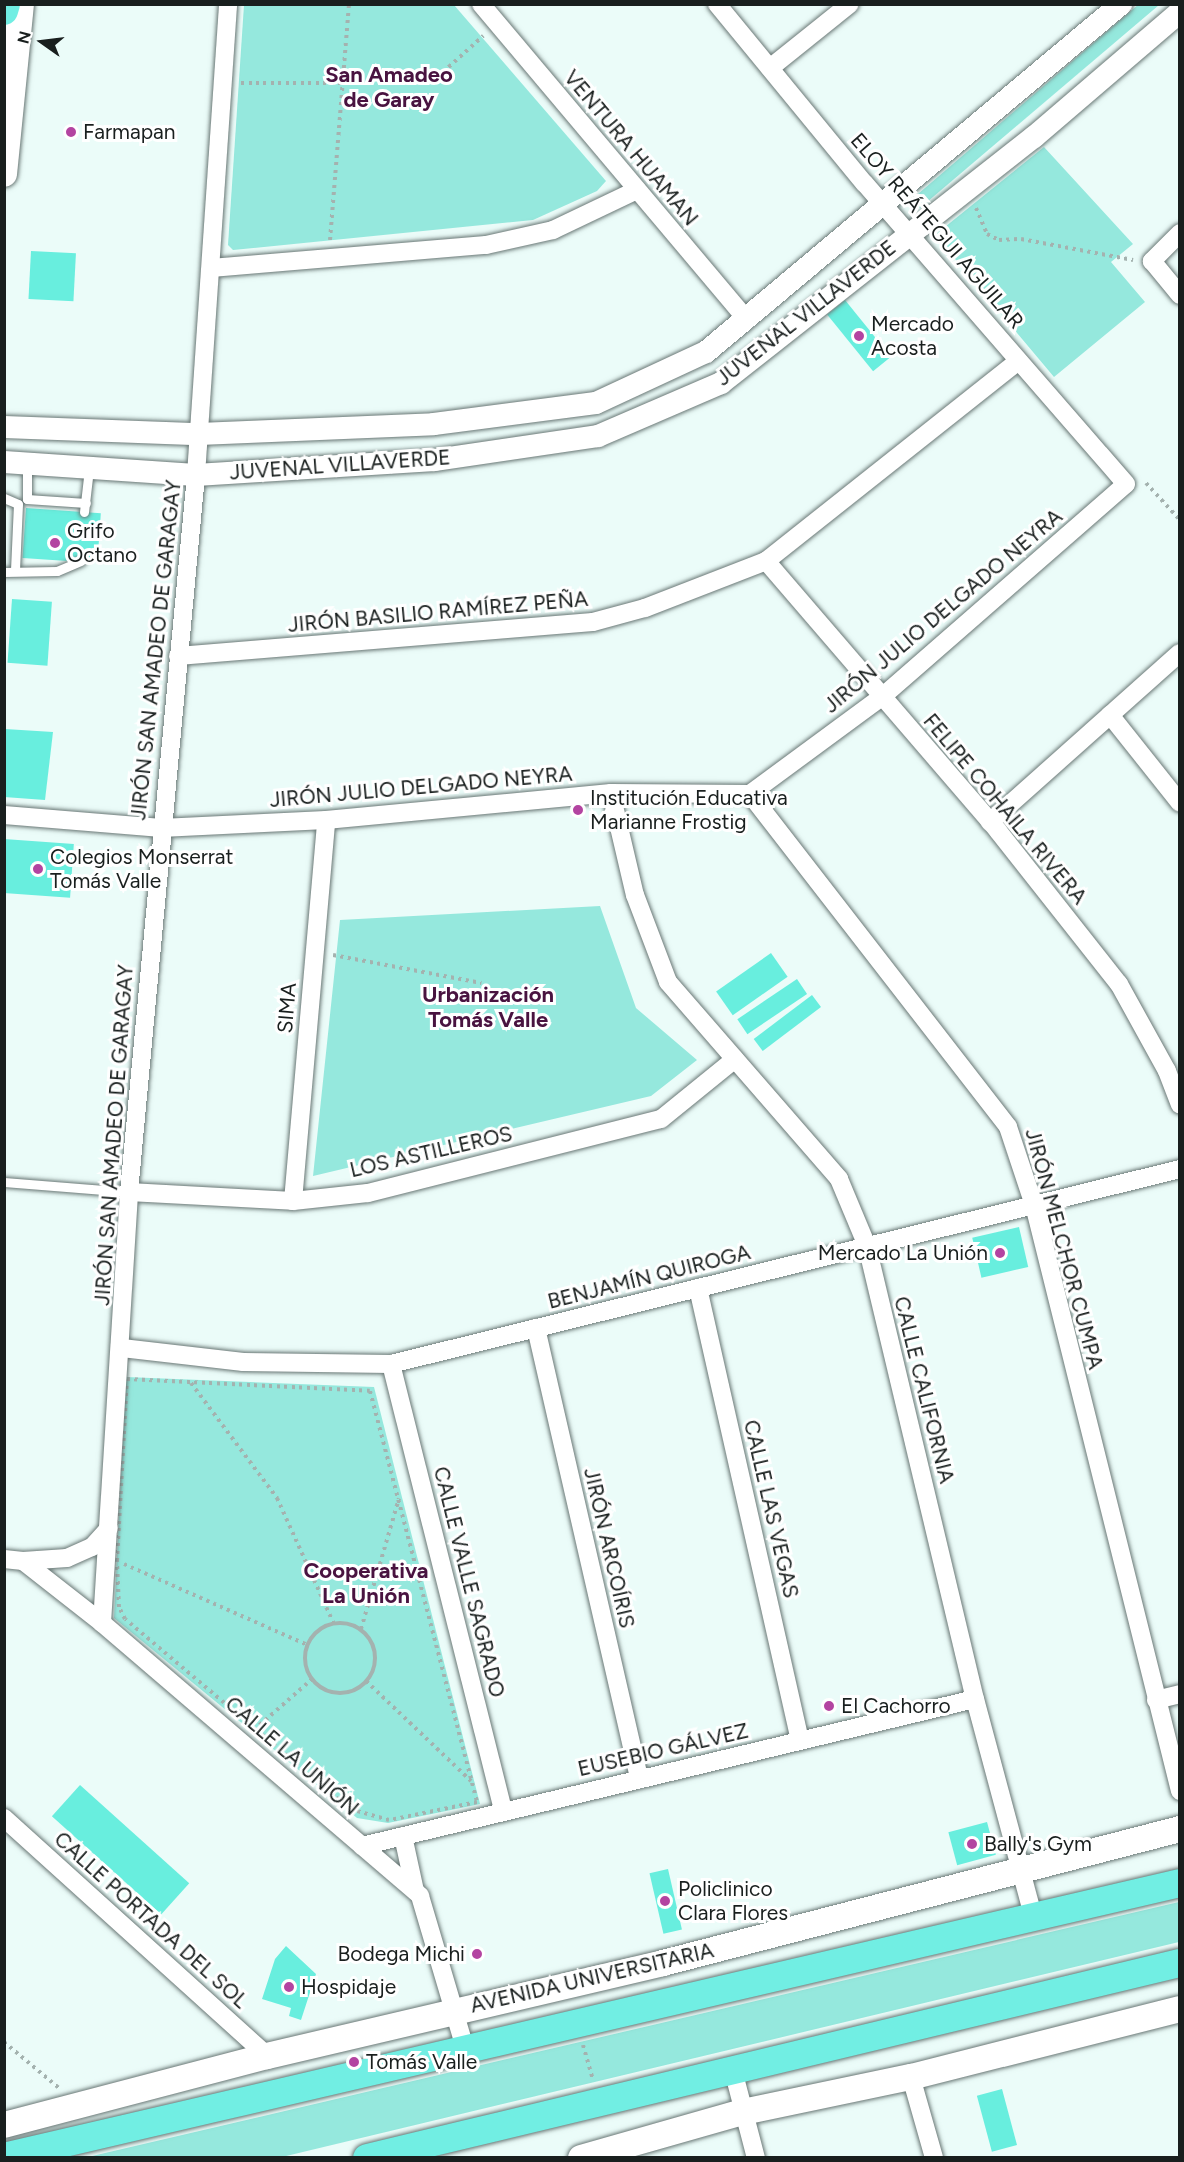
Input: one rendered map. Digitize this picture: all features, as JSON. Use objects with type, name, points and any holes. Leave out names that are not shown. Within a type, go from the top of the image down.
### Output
[{"type":"main road","points":[[4,11],[6,4]]},
{"type":"main road","points":[[4,174],[21,4]]},
{"type":"main road","name":"AVENIDA UNIVERSITARIA","points":[[4,2125],[267,2056],[663,1963],[1179,1829]]},
{"type":"main road","name":"AVENIDA UNIVERSITARIA","points":[[4,2157],[1034,1919],[1179,1882]]},
{"type":"main road","points":[[367,2157],[1179,1963]]},
{"type":"main road","points":[[581,2157],[613,2154],[744,2112],[911,2077],[1179,2009]]},
{"type":"street","name":"JIRÓN SAN AMADEO DE GARAGAY","points":[[102,1623],[122,1348],[129,1192],[161,828],[196,475],[228,4]]},
{"type":"street","name":"VENTURA HUAMAN","points":[[482,4],[747,320]]},
{"type":"street","name":"ELOY REÁTEGUI AGUILAR","points":[[717,4],[909,234],[1126,484]]},
{"type":"street","points":[[770,68],[850,4]]},
{"type":"street","name":"JUVENAL VILLAVERDE","points":[[4,427],[199,434],[434,424],[596,402],[706,352],[747,320],[1121,4]]},
{"type":"street","name":"JUVENAL VILLAVERDE","points":[[4,462],[196,475],[435,460],[598,436],[721,382],[970,187],[1179,12]]},
{"type":"street","points":[[211,268],[498,242],[553,230],[637,190]]},
{"type":"street","points":[[1179,233],[1152,261],[1179,295]]},
{"type":"street","name":"JIRÓN BASILIO RAMÍREZ PEÑA","points":[[178,656],[593,622],[645,608],[766,561],[1018,361]]},
{"type":"street","name":"JIRÓN JULIO DELGADO NEYRA","points":[[4,815],[161,828],[327,820],[610,793],[750,794],[883,696],[1126,484]]},
{"type":"street","name":"FELIPE COHAILA RIVERA","points":[[766,561],[990,822],[1119,984],[1167,1071],[1179,1105]]},
{"type":"street","points":[[990,822],[1179,653]]},
{"type":"street","points":[[1110,715],[1179,803]]},
{"type":"street","name":"CALLE CALIFORNIA","points":[[610,793],[634,895],[668,982],[839,1179],[867,1246],[975,1699],[1034,1919]]},
{"type":"street","name":"JIRÓN MELCHOR CUMPA","points":[[750,794],[1008,1126],[1034,1205],[1179,1791]]},
{"type":"street","name":"SIMA","points":[[293,1201],[327,820]]},
{"type":"street","name":"LOS ASTILLEROS","points":[[129,1192],[293,1201],[368,1193],[661,1119],[735,1059]]},
{"type":"street","name":"BENJAMÍN QUIROGA","points":[[122,1348],[243,1362],[391,1364],[1179,1169]]},
{"type":"street","name":"CALLE LAS VEGAS","points":[[698,1288],[800,1740]]},
{"type":"street","name":"JIRÓN ARCOÍRIS","points":[[536,1328],[639,1779]]},
{"type":"street","name":"CALLE VALLE SAGRADO","points":[[391,1364],[503,1811]]},
{"type":"street","points":[[4,1559],[23,1561],[67,1558],[92,1547],[109,1528]]},
{"type":"street","name":"CALLE LA UNIÓN","points":[[23,1561],[102,1623],[420,1896],[466,2051]]},
{"type":"street","points":[[1156,1700],[1179,1694]]},
{"type":"street","name":"EUSEBIO GÁLVEZ","points":[[362,1846],[975,1699]]},
{"type":"street","name":"CALLE PORTADA DEL SOL","points":[[4,1818],[267,2056]]},
{"type":"street","points":[[403,1836],[415,1891]]},
{"type":"street","points":[[733,2070],[756,2157]]},
{"type":"street","points":[[911,2077],[934,2157]]},
{"type":"lane","points":[[15,571],[27,463]]},
{"type":"lane","points":[[4,498],[22,502],[85,507],[89,468]]},
{"type":"lane","points":[[4,572],[57,571],[81,561]]},
{"type":"lane","name":"LOS ASTILLEROS","points":[[4,1182],[129,1192]]},
{"type":"path","points":[[328,258],[349,4]]},
{"type":"path","points":[[432,82],[498,24]]},
{"type":"path","points":[[239,83],[342,83]]},
{"type":"path","points":[[970,187],[987,234],[999,240],[1021,239],[1152,261]]},
{"type":"path","points":[[1126,484],[1150,485],[1179,520]]},
{"type":"path","points":[[315,951],[482,983]]},
{"type":"path","points":[[127,1379],[370,1391],[399,1497],[477,1802],[389,1820],[363,1815],[350,1809],[125,1619],[119,1607],[117,1561],[127,1379]]},
{"type":"path","points":[[191,1383],[277,1498],[334,1624]]},
{"type":"path","points":[[361,1629],[399,1497]]},
{"type":"path","points":[[117,1561],[308,1645]]},
{"type":"path","points":[[334,1624],[361,1629],[369,1638],[375,1659],[366,1681],[347,1693],[335,1693],[312,1679],[305,1662],[308,1645],[318,1630],[334,1624]]},
{"type":"path","points":[[241,1741],[312,1679]]},
{"type":"path","points":[[366,1681],[472,1782]]},
{"type":"path","points":[[579,2025],[598,2102]]},
{"type":"path","points":[[4,2042],[80,2106]]},
{"type":"shaded area","points":[[1139,4],[1159,5],[920,208],[911,200]]},
{"type":"shaded area","points":[[244,5],[454,5],[606,181],[597,191],[533,220],[233,250],[228,245]]},
{"type":"shaded area","points":[[1044,147],[1133,244],[1111,262],[1145,302],[1054,377],[935,235]]},
{"type":"shaded area","points":[[600,906],[636,1008],[697,1060],[651,1096],[313,1176],[340,920]]},
{"type":"shaded area","points":[[126,1377],[374,1387],[480,1804],[388,1823],[357,1818],[114,1618]]},
{"type":"shaded area","points":[[1179,1902],[1179,1942],[282,2157],[88,2157]]},
{"type":"building","points":[[31,251],[76,253],[73,301],[28,299]]},
{"type":"building","name":"Mercado Acosta","points":[[845,300],[891,357],[873,371],[827,314]]},
{"type":"building","points":[[26,508],[101,513],[97,563],[23,558]]},
{"type":"building","points":[[12,599],[52,602],[47,666],[8,663]]},
{"type":"building","name":"Colegios Monserrat Tomás Valle","points":[[5,729],[53,732],[45,800],[4,797]]},
{"type":"building","name":"Colegios Monserrat Tomás Valle","points":[[4,839],[74,844],[70,898],[4,893]]},
{"type":"building","points":[[771,953],[788,977],[733,1015],[716,991]]},
{"type":"building","points":[[797,979],[807,994],[747,1034],[737,1019]]},
{"type":"building","points":[[812,995],[821,1007],[763,1051],[754,1039]]},
{"type":"building","name":"Mercado La Unión","points":[[1019,1227],[1028,1267],[981,1278],[972,1238]]},
{"type":"building","points":[[80,1785],[189,1883],[161,1915],[52,1816]]},
{"type":"building","name":"Bally's Gym","points":[[987,1822],[996,1855],[957,1865],[948,1832]]},
{"type":"building","name":"Policlinico Clara Flores","points":[[668,1869],[682,1929],[663,1934],[649,1873]]},
{"type":"building","name":"Hospidaje","points":[[286,1946],[316,1974],[301,2020],[289,2016],[291,2008],[262,1999],[275,1959]]},
{"type":"building","points":[[1002,2089],[1017,2145],[992,2152],[977,2096]]},
{"type":"place","name":"Farmapan","points":[[71,132]]},
{"type":"place","name":"Mercado Acosta","points":[[859,336]]},
{"type":"place","name":"Grifo Octano","points":[[55,543]]},
{"type":"place","name":"Institución Educativa Marianne Frostig","points":[[578,810]]},
{"type":"place","name":"Colegios Monserrat Tomás Valle","points":[[38,869]]},
{"type":"place","name":"Mercado La Unión","points":[[1000,1253]]},
{"type":"place","name":"El Cachorro","points":[[829,1706]]},
{"type":"place","name":"Bally's Gym","points":[[972,1844]]},
{"type":"place","name":"Policlinico Clara Flores","points":[[665,1901]]},
{"type":"place","name":"Bodega Michi","points":[[477,1954]]},
{"type":"place","name":"Hospidaje","points":[[289,1987]]},
{"type":"place","name":"Tomás Valle","points":[[354,2062]]},
{"type":"district","name":"San Amadeo de Garay","points":[[389,86]]},
{"type":"district","name":"Urbanización Tomás Valle","points":[[488,1006]]},
{"type":"district","name":"Cooperativa La Unión","points":[[366,1583]]}]
